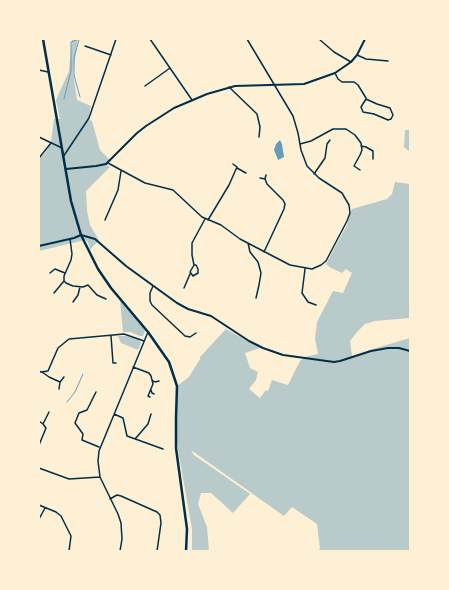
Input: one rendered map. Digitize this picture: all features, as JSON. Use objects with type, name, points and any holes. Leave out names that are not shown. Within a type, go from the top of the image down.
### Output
[{"type":"main road","points":[[43,39],[71,204],[80,235],[98,269],[111,288],[148,332],[169,362],[177,386],[176,448],[187,528],[186,551]]},
{"type":"street","points":[[64,157],[89,118],[116,39]]},
{"type":"street","points":[[150,39],[192,100]]},
{"type":"street","points":[[108,163],[147,184],[168,188],[175,192],[205,219],[221,225],[248,243],[290,266],[305,269],[316,268],[326,261],[350,213],[348,201],[342,193],[314,174],[307,166],[303,158],[293,116],[247,39]]},
{"type":"street","points":[[318,39],[334,52],[351,62]]},
{"type":"street","points":[[66,169],[96,166],[108,163],[141,130],[166,113],[192,100],[229,87],[304,84],[335,73],[351,62],[357,55],[365,39]]},
{"type":"street","points":[[85,46],[111,55]]},
{"type":"street","points":[[357,55],[366,59],[388,61]]},
{"type":"street","points":[[145,86],[170,68]]},
{"type":"street","points":[[39,70],[48,72]]},
{"type":"street","points":[[335,73],[338,79],[342,82],[354,82],[358,85],[366,99],[390,108],[393,115],[391,119],[388,120],[374,114],[363,112],[361,107],[366,99]]},
{"type":"street","points":[[229,87],[257,114],[260,127],[259,137]]},
{"type":"street","points":[[300,144],[311,141],[333,129],[346,129],[355,135],[361,146],[360,155],[354,166],[360,170]]},
{"type":"street","points":[[39,137],[62,148]]},
{"type":"street","points":[[314,174],[325,158],[327,144],[330,140]]},
{"type":"street","points":[[39,158],[51,143]]},
{"type":"street","points":[[361,146],[373,150],[373,159]]},
{"type":"street","points":[[233,164],[246,173]]},
{"type":"street","points":[[208,220],[227,190],[237,168]]},
{"type":"street","points":[[105,220],[118,190],[121,171]]},
{"type":"street","points":[[264,252],[285,206],[285,202],[267,184],[265,179],[266,175]]},
{"type":"street","points":[[260,178],[265,179]]},
{"type":"street","points":[[190,274],[194,276],[198,272],[198,267],[194,265],[192,243],[205,219]]},
{"type":"street","points":[[39,246],[70,239],[80,235],[92,238],[126,266],[177,303],[188,309],[211,316],[249,341],[283,355],[321,361],[340,362],[384,348],[394,347],[410,351]]},
{"type":"street","points":[[84,243],[92,238]]},
{"type":"street","points":[[54,293],[64,281],[65,273],[71,260],[72,248],[70,239]]},
{"type":"street","points":[[248,243],[250,252],[258,262],[261,273],[256,298]]},
{"type":"street","points":[[184,288],[194,265]]},
{"type":"street","points":[[50,273],[55,269],[65,273]]},
{"type":"street","points":[[305,269],[302,293],[308,302],[316,305]]},
{"type":"street","points":[[64,281],[73,286],[80,287],[88,285],[97,295],[106,299]]},
{"type":"street","points":[[153,285],[150,293],[150,301],[152,305],[185,336],[190,337],[196,333]]},
{"type":"street","points":[[73,302],[78,295],[80,287]]},
{"type":"street","points":[[120,551],[122,539],[121,523],[100,477],[98,461],[100,448],[148,332]]},
{"type":"street","points":[[49,378],[48,371],[58,348],[69,339],[124,334],[144,341]]},
{"type":"street","points":[[111,335],[113,363]]},
{"type":"street","points":[[110,363],[116,363]]},
{"type":"street","points":[[134,367],[149,373],[152,380],[152,393],[154,394]]},
{"type":"street","points":[[40,371],[48,371]]},
{"type":"street","points":[[40,371],[49,378],[60,382]]},
{"type":"street","points":[[59,388],[60,382],[64,377]]},
{"type":"street","points":[[152,380],[155,382],[159,381]]},
{"type":"street","points":[[150,397],[148,396],[152,390]]},
{"type":"street","points":[[80,442],[83,434],[75,423],[76,418],[79,413],[86,410],[96,392]]},
{"type":"street","points":[[43,424],[49,412]]},
{"type":"street","points":[[114,414],[123,418],[126,436],[163,449]]},
{"type":"street","points":[[135,439],[148,424],[151,414]]},
{"type":"street","points":[[39,421],[46,428],[39,445]]},
{"type":"street","points":[[82,440],[92,443],[100,448]]},
{"type":"street","points":[[39,468],[69,479],[100,477]]},
{"type":"street","points":[[110,499],[117,495],[121,496],[157,512],[160,515],[161,523],[157,551]]},
{"type":"street","points":[[39,505],[56,512],[62,518],[71,536],[69,551]]},
{"type":"street","points":[[39,519],[45,508]]},
{"type":"shaded area","points":[[72,39],[78,39],[73,72],[77,100],[91,106],[89,120],[92,121],[100,150],[110,160],[107,165],[110,167],[86,191],[87,211],[90,225],[99,240],[90,250],[88,242],[85,240],[39,251],[39,159],[46,152],[51,141],[54,119],[60,119],[56,100],[69,71]]},
{"type":"shaded area","points":[[405,130],[410,130],[410,152],[404,147]]},
{"type":"shaded area","points":[[395,182],[410,184],[410,318],[375,321],[365,324],[350,341],[352,356],[410,338],[410,551],[316,551],[320,549],[317,524],[292,507],[284,516],[191,450],[194,455],[250,494],[233,513],[211,493],[201,493],[198,504],[207,527],[209,551],[192,551],[192,529],[177,444],[177,386],[189,377],[200,357],[226,329],[260,348],[245,353],[250,368],[258,372],[256,380],[249,389],[260,398],[266,390],[268,391],[272,380],[288,385],[300,361],[305,357],[318,354],[315,339],[317,322],[333,291],[343,293],[352,273],[346,269],[342,273],[326,264],[347,225],[352,209],[387,199],[392,194]]},
{"type":"shaded area","points":[[120,300],[144,329],[145,331],[143,336],[130,332],[123,332]]},
{"type":"shaded area","points":[[118,336],[127,336],[139,340],[141,343],[138,350],[121,343]]},
{"type":"water","points":[[280,140],[284,157],[278,160],[274,150],[276,144]]},
{"type":"waterway","points":[[64,99],[71,71],[71,42],[79,39]]},
{"type":"waterway","points":[[79,40],[74,58],[74,75],[80,97]]},
{"type":"waterway","points":[[67,402],[75,392],[83,374]]}]
